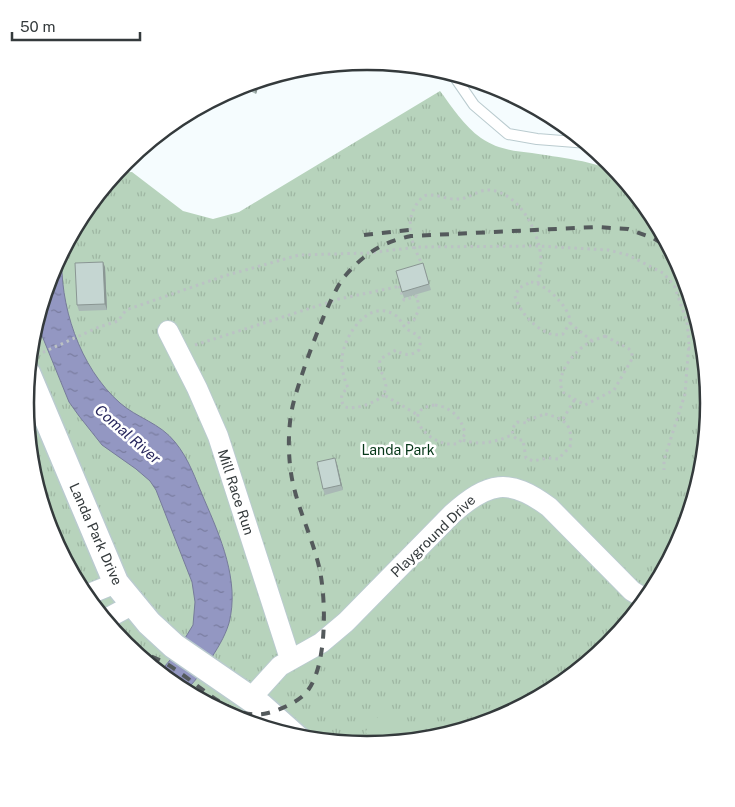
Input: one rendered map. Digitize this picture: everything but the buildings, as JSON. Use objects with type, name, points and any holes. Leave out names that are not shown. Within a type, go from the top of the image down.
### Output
[{"type":"street","name":"Mill Race Run","points":[[168,331],[218,436],[290,659]]},
{"type":"street","name":"Landa Park Drive","points":[[36,371],[116,583],[132,605],[174,646],[217,677],[251,698],[284,727]]},
{"type":"street","name":"Playground Drive","points":[[251,698],[280,666],[321,643],[346,622],[452,514],[473,496],[487,489],[512,489],[537,498],[549,507],[632,590],[640,595]]},
{"type":"street","points":[[93,593],[116,583]]},
{"type":"street","points":[[111,616],[132,605]]},
{"type":"lane","points":[[458,82],[474,105],[508,134],[537,139],[575,142]]},
{"type":"path","points":[[424,270],[414,248],[410,218],[420,199],[426,195],[464,199],[485,190],[493,190],[503,194],[522,209],[539,246],[541,261],[538,283]]},
{"type":"path","points":[[37,362],[99,327],[118,321],[126,310],[224,276],[299,255],[369,253],[414,248],[539,246],[608,250],[628,255],[663,274],[674,286],[680,298],[687,322],[688,348],[685,394],[664,460],[664,470]]},
{"type":"path","points":[[526,283],[538,283],[569,312],[570,323],[563,334],[553,336],[543,331],[519,307],[516,296],[519,288],[526,283]]},
{"type":"path","points":[[178,351],[339,299],[400,286],[404,300],[417,296],[418,303],[414,320],[404,326]]},
{"type":"path","points":[[389,312],[400,319],[404,326],[418,335],[420,346],[412,354],[403,354],[396,350],[380,359],[379,371],[383,374],[386,386],[384,395],[373,403],[362,404],[354,408],[345,407],[341,396],[348,388],[342,370],[343,350],[352,331],[370,313],[389,312]]},
{"type":"path","points":[[570,323],[592,341]]},
{"type":"path","points":[[606,336],[632,352],[632,359],[614,390],[585,405],[575,400],[561,390],[562,374],[580,349],[592,341],[606,336]]},
{"type":"path","points":[[688,348],[696,349]]},
{"type":"path","points":[[384,395],[418,415]]},
{"type":"path","points":[[563,419],[575,400]]},
{"type":"path","points":[[443,406],[460,420],[465,434],[463,440],[459,444],[447,445],[433,439],[418,423],[418,415],[424,407],[443,406]]},
{"type":"path","points":[[545,414],[563,419],[568,424],[570,447],[558,459],[548,458],[536,462],[529,460],[524,454],[523,440],[518,440],[512,435],[513,425],[517,422],[527,423],[528,420],[545,414]]},
{"type":"path","points":[[463,440],[480,444],[497,441],[512,435]]},
{"type":"green space","name":"Landa Park","points":[[440,91],[464,122],[481,138],[493,145],[505,149],[577,160],[602,167],[618,183],[645,218],[657,237],[676,276],[684,296],[695,338],[701,382],[701,425],[695,469],[684,511],[676,531],[657,570],[645,589],[618,624],[588,654],[553,681],[534,693],[495,712],[475,720],[433,731],[389,737],[346,737],[302,731],[260,720],[240,712],[201,693],[182,681],[147,654],[117,624],[90,589],[68,551],[51,511],[40,469],[34,425],[34,382],[40,338],[51,296],[78,237],[103,200],[128,172],[132,172],[183,211],[213,219],[239,212]]},
{"type":"green space","points":[[385,709],[414,734],[371,737],[365,732]]},
{"type":"water","name":"Comal River","points":[[62,269],[68,313],[83,353],[93,372],[120,403],[169,435],[180,448],[195,476],[227,559],[232,591],[229,623],[223,639],[190,686],[164,668],[176,653],[193,625],[195,602],[192,582],[156,490],[150,481],[136,469],[102,445],[69,402],[41,333],[51,296]]},
{"type":"railway","points":[[234,709],[250,714],[268,713],[287,706],[304,695],[312,684],[317,670],[323,635],[322,584],[317,559],[293,485],[289,441],[292,409],[307,361],[331,301],[345,276],[359,261],[382,245],[411,236],[596,227],[628,229],[660,242]]},
{"type":"railway","points":[[364,235],[409,230]]},
{"type":"railway","points":[[150,657],[168,665],[232,708]]}]
